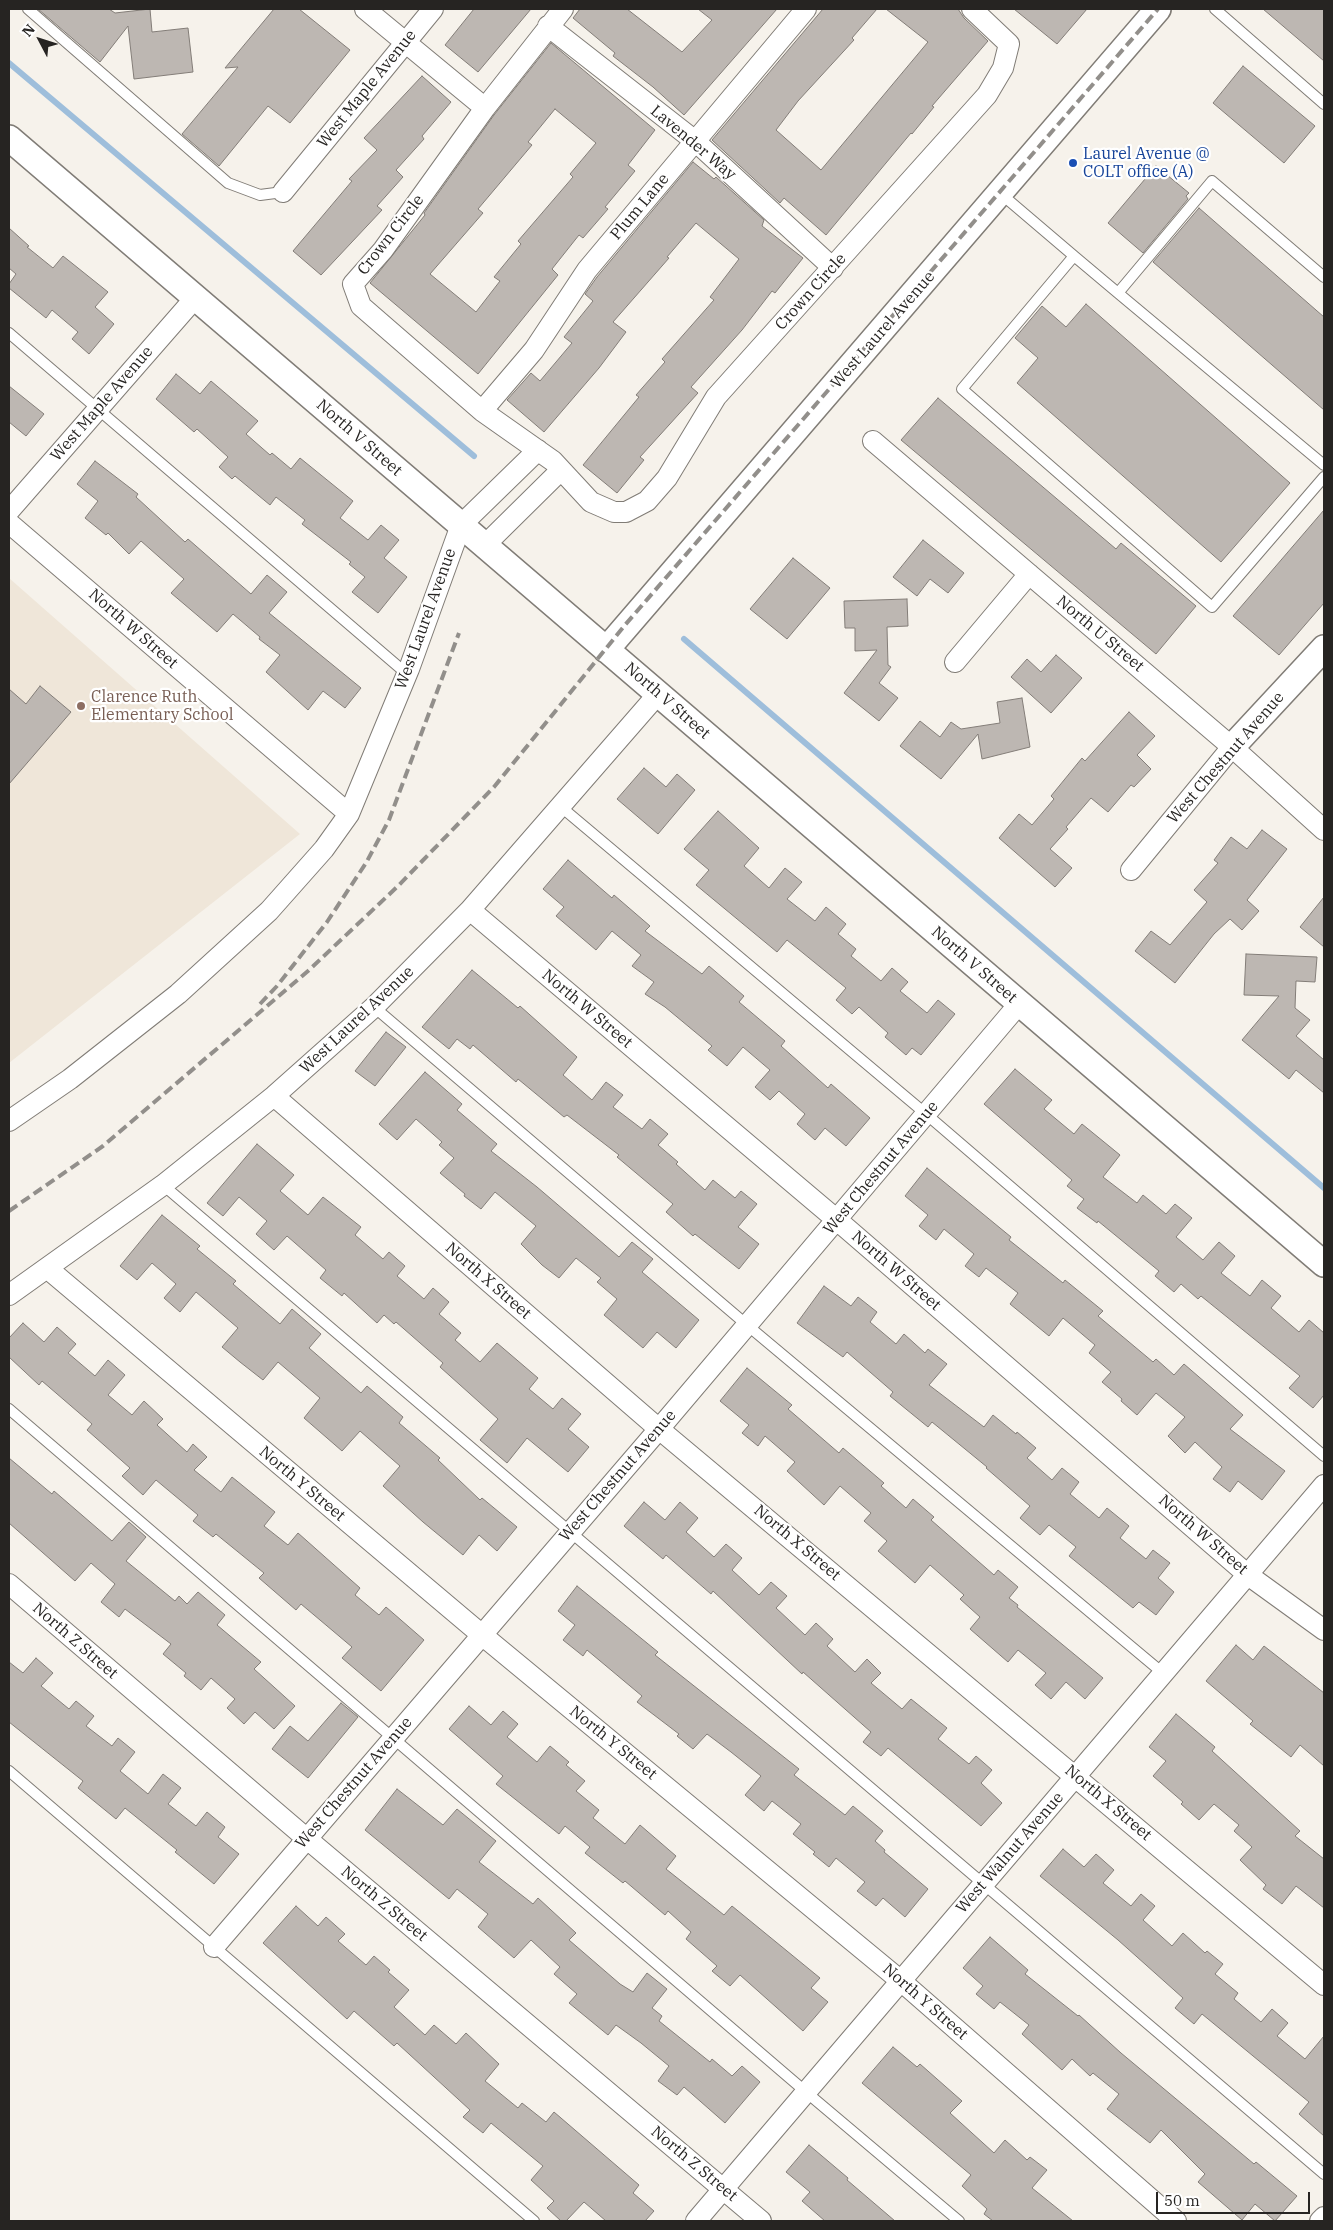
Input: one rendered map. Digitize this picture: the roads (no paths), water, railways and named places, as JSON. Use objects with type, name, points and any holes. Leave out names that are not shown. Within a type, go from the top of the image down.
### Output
[{"type":"street","points":[[365,9],[485,108]]},
{"type":"street","name":"West Maple Avenue","points":[[283,192],[404,42],[433,9]]},
{"type":"street","name":"Crown Circle","points":[[563,9],[485,108],[383,250],[353,284],[361,306],[482,411],[538,450],[561,470],[591,502],[614,512],[626,512],[647,501],[667,478],[716,397],[986,96],[1003,68],[1009,44],[972,9]]},
{"type":"street","name":"Plum Lane","points":[[482,411],[534,350],[587,270],[806,9]]},
{"type":"street","name":"West Laurel Avenue","points":[[606,650],[1158,9]]},
{"type":"street","name":"Lavender Way","points":[[548,26],[694,141],[833,268]]},
{"type":"street","name":"North V Street","points":[[9,138],[1324,1264]]},
{"type":"street","name":"West Maple Avenue","points":[[9,511],[195,298]]},
{"type":"street","name":"North U Street","points":[[873,441],[1232,747],[1324,830]]},
{"type":"street","points":[[461,525],[538,450]]},
{"type":"street","points":[[484,546],[561,470]]},
{"type":"street","name":"North W Street","points":[[9,523],[349,814]]},
{"type":"street","name":"West Laurel Avenue","points":[[9,1121],[70,1079],[185,988],[269,911],[324,849],[349,814],[407,674],[461,525]]},
{"type":"street","points":[[956,662],[1029,574]]},
{"type":"street","name":"West Chestnut Avenue","points":[[1131,870],[1232,747],[1324,648]]},
{"type":"street","name":"West Laurel Avenue","points":[[9,1295],[163,1185],[274,1096],[374,1007],[470,910],[658,694]]},
{"type":"street","name":"North W Street","points":[[470,910],[837,1220],[1248,1574],[1324,1630]]},
{"type":"street","name":"West Chestnut Avenue","points":[[214,1947],[572,1531],[1020,1004]]},
{"type":"street","name":"North X Street","points":[[274,1096],[659,1429],[1324,1985]]},
{"type":"street","name":"North Y Street","points":[[47,1268],[482,1635],[901,1980],[1176,2221]]},
{"type":"street","name":"West Walnut Avenue","points":[[696,2221],[1324,1485]]},
{"type":"street","name":"North Z Street","points":[[9,1584],[306,1838],[724,2188],[760,2221]]},
{"type":"street","points":[[1320,2221],[1324,2217]]},
{"type":"lane","points":[[28,9],[228,183],[260,195],[283,192]]},
{"type":"lane","points":[[1215,9],[1324,104]]},
{"type":"lane","points":[[1118,293],[1212,181],[1324,277]]},
{"type":"lane","points":[[1000,193],[1324,465]]},
{"type":"lane","points":[[1074,256],[962,389],[980,406],[1212,607],[1324,477]]},
{"type":"lane","points":[[9,333],[407,674]]},
{"type":"lane","points":[[560,806],[926,1114],[1324,1456]]},
{"type":"lane","points":[[374,1007],[747,1325],[1164,1674]]},
{"type":"lane","points":[[163,1185],[572,1531],[1324,2174]]},
{"type":"lane","points":[[9,1409],[959,2221]]},
{"type":"lane","points":[[9,1771],[534,2221]]},
{"type":"waterway","points":[[9,63],[474,456]]},
{"type":"waterway","points":[[684,639],[1324,1188]]},
{"type":"railway","points":[[9,1211],[103,1146],[308,971],[397,887],[494,787],[625,625],[1158,9]]},
{"type":"railway","points":[[260,1004],[277,986],[327,922],[366,863],[389,820],[459,633]]},
{"type":"place","name":"Laurel Avenue @ COLT office (A)","points":[[1073,163]]},
{"type":"place","name":"Clarence Ruth Elementary School","points":[[81,706]]}]
